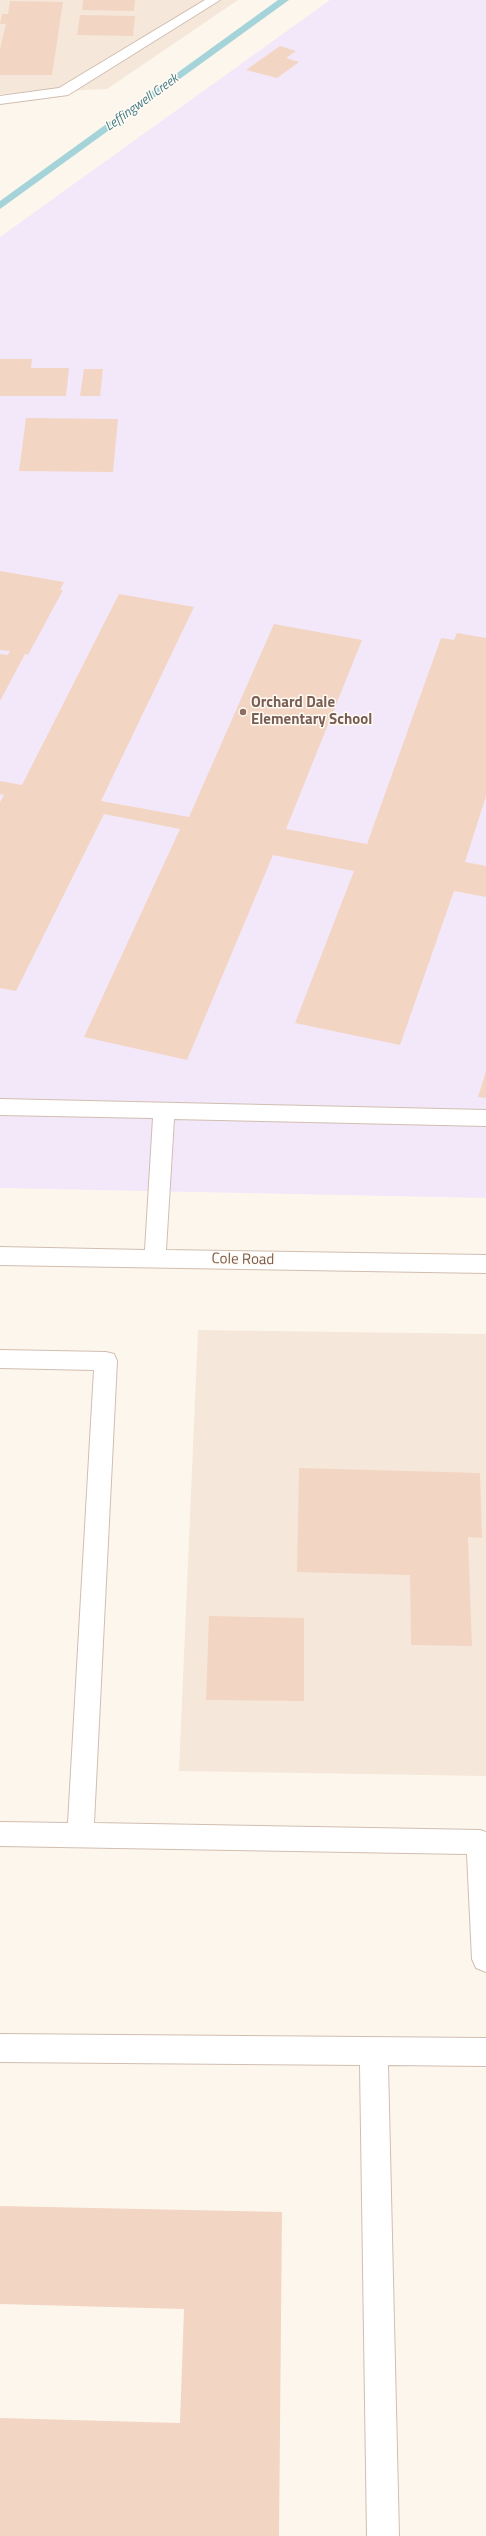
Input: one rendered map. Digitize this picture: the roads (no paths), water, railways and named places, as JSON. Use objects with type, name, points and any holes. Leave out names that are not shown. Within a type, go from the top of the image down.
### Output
[{"type":"street","points":[[0,100],[63,92],[214,0]]},
{"type":"street","points":[[0,1107],[486,1118]]},
{"type":"street","points":[[155,1259],[164,1111]]},
{"type":"street","name":"Cole Road","points":[[0,1260],[155,1259],[486,1264]]},
{"type":"street","points":[[0,1359],[106,1361],[80,1835]]},
{"type":"street","points":[[0,1834],[480,1842],[486,1959]]},
{"type":"street","points":[[0,2048],[486,2052]]},
{"type":"street","points":[[374,2052],[383,2536]]},
{"type":"waterway","name":"Leffingwell Creek","points":[[0,206],[284,0]]},
{"type":"place","name":"Orchard Dale Elementary School","points":[[243,712]]}]
